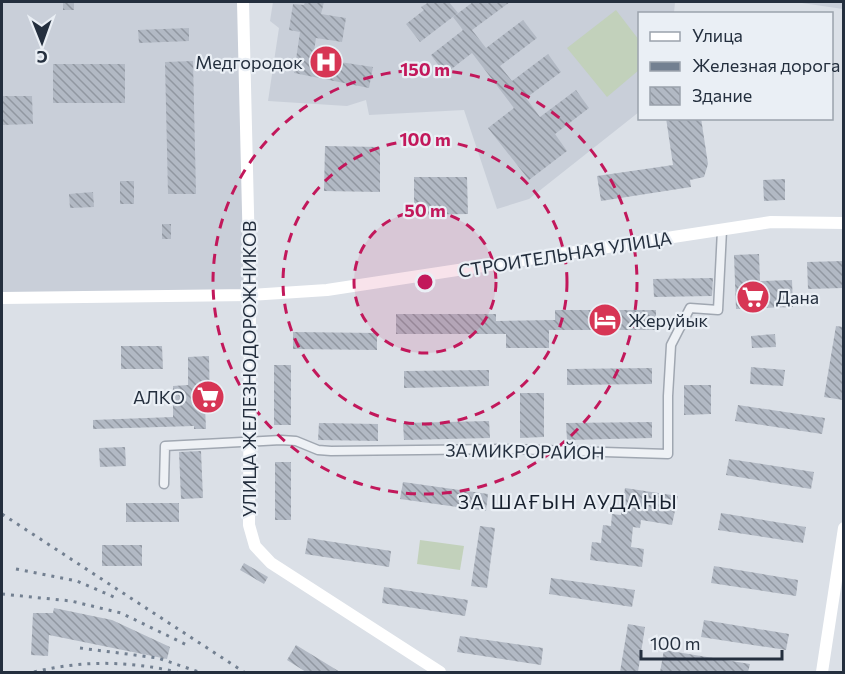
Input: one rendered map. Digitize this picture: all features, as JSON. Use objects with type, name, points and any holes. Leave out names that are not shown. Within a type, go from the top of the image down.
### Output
[{"type":"street","name":"УЛИЦА ЖЕЛЕЗНОДОРОЖНИКОВ","points":[[243,2],[250,295],[249,525],[255,546],[271,563],[440,672]]},
{"type":"street","name":"СТРОИТЕЛЬНАЯ УЛИЦА","points":[[2,298],[250,295],[327,290],[771,222],[843,223]]},
{"type":"street","name":"3А МИКРОРАЙОН","points":[[164,484],[165,446],[249,441],[296,441],[318,450],[332,451],[505,449],[668,454],[671,345],[690,308],[718,310],[722,230]]},
{"type":"street","points":[[822,672],[843,528]]},
{"type":"shaded area","points":[[2,2],[244,2],[250,295],[2,298]]},
{"type":"shaded area","points":[[273,2],[675,2],[674,12],[638,12],[638,113],[529,199],[497,209],[464,110],[369,115],[366,100],[347,106],[268,101],[279,28],[270,21]]},
{"type":"shaded area","points":[[795,2],[843,2],[843,9]]},
{"type":"green space","points":[[616,10],[638,39],[638,71],[607,97],[567,48]]},
{"type":"green space","points":[[420,540],[464,546],[460,570],[417,564]]},
{"type":"building","points":[[63,2],[74,2],[74,10],[63,10]]},
{"type":"building","points":[[305,2],[324,2],[321,14],[346,18],[342,42],[316,38],[313,58],[373,67],[369,88],[294,73],[300,32],[289,30],[293,4],[304,5]]},
{"type":"building","points":[[429,2],[449,2],[458,13],[420,42],[406,24],[424,10],[421,7]]},
{"type":"building","points":[[473,2],[510,2],[472,30],[486,48],[523,20],[537,38],[500,66],[512,81],[548,54],[561,72],[526,98],[540,117],[576,90],[589,108],[555,134],[567,151],[529,180],[488,128],[514,108],[472,53],[445,74],[431,55],[463,30],[453,17]]},
{"type":"building","points":[[189,28],[189,41],[139,43],[138,30]]},
{"type":"building","points":[[193,61],[196,194],[168,194],[165,62]]},
{"type":"building","points":[[53,64],[125,64],[125,103],[53,103]]},
{"type":"building","points":[[2,96],[32,96],[33,124],[2,125]]},
{"type":"building","points":[[666,120],[701,120],[708,164],[704,177],[690,180],[691,187],[601,201],[597,176],[673,165]]},
{"type":"building","points":[[325,146],[380,147],[380,192],[324,191]]},
{"type":"building","points":[[414,177],[467,177],[468,214],[414,215]]},
{"type":"building","points":[[785,179],[785,200],[764,201],[763,180]]},
{"type":"building","points":[[120,181],[134,181],[134,204],[120,204]]},
{"type":"building","points":[[93,192],[94,207],[70,208],[69,194]]},
{"type":"building","points":[[162,224],[171,224],[171,239],[162,239]]},
{"type":"building","points":[[759,254],[760,281],[792,280],[793,307],[736,309],[734,255]]},
{"type":"building","points":[[843,261],[843,288],[808,289],[807,262]]},
{"type":"building","points":[[713,278],[712,296],[654,297],[653,279]]},
{"type":"building","points":[[555,310],[656,310],[656,330],[549,330],[549,348],[506,348],[506,334],[396,334],[396,314],[496,314],[496,321],[555,320]]},
{"type":"building","points":[[836,326],[843,327],[843,400],[824,397]]},
{"type":"building","points":[[293,332],[377,333],[377,350],[293,349]]},
{"type":"building","points":[[775,334],[776,347],[752,348],[751,336]]},
{"type":"building","points":[[121,346],[162,346],[163,369],[121,369]]},
{"type":"building","points":[[209,356],[210,407],[205,407],[206,429],[194,429],[194,426],[93,429],[93,420],[173,417],[173,386],[188,385],[188,357]]},
{"type":"building","points":[[274,365],[291,365],[291,425],[274,425]]},
{"type":"building","points":[[751,367],[785,370],[783,386],[750,384]]},
{"type":"building","points":[[652,368],[652,384],[567,385],[567,369]]},
{"type":"building","points":[[489,370],[489,386],[404,388],[404,371]]},
{"type":"building","points":[[684,385],[711,385],[711,414],[684,415]]},
{"type":"building","points":[[520,393],[544,393],[544,437],[520,438]]},
{"type":"building","points":[[738,405],[825,418],[822,434],[735,421]]},
{"type":"building","points":[[489,421],[490,438],[404,440],[403,423]]},
{"type":"building","points":[[652,422],[652,438],[567,440],[566,423]]},
{"type":"building","points":[[319,423],[378,424],[378,441],[318,440]]},
{"type":"building","points":[[125,447],[126,466],[100,467],[99,448]]},
{"type":"building","points":[[201,451],[203,498],[181,499],[179,452]]},
{"type":"building","points":[[729,459],[814,472],[811,489],[726,475]]},
{"type":"building","points":[[275,462],[291,462],[291,520],[275,520]]},
{"type":"building","points":[[403,482],[488,494],[486,511],[400,499]]},
{"type":"building","points":[[625,488],[678,496],[672,525],[641,520],[640,528],[633,527],[631,547],[644,549],[642,567],[590,560],[592,542],[601,543],[603,525],[611,526],[612,514],[621,515]]},
{"type":"building","points":[[126,503],[179,503],[179,522],[126,522]]},
{"type":"building","points":[[721,513],[806,527],[803,543],[718,530]]},
{"type":"building","points":[[480,526],[495,528],[487,588],[471,586]]},
{"type":"building","points":[[308,538],[391,551],[389,567],[305,554]]},
{"type":"building","points":[[102,545],[142,545],[142,566],[102,566]]},
{"type":"building","points":[[244,563],[268,577],[264,584],[240,570]]},
{"type":"building","points":[[714,566],[798,580],[796,596],[711,583]]},
{"type":"building","points":[[551,578],[635,590],[632,607],[549,594]]},
{"type":"building","points":[[384,587],[468,600],[465,616],[382,603]]},
{"type":"building","points":[[54,608],[112,620],[170,647],[167,659],[49,635],[48,656],[31,655],[33,613],[53,613]]},
{"type":"building","points":[[704,620],[789,634],[786,650],[701,637]]},
{"type":"building","points":[[628,624],[645,627],[638,672],[620,672]]},
{"type":"building","points":[[460,636],[543,648],[541,665],[457,652]]},
{"type":"building","points":[[296,645],[340,672],[306,672],[287,660]]},
{"type":"building","points":[[664,650],[750,664],[748,672],[660,672]]},
{"type":"railway","points":[[2,514],[244,672]]},
{"type":"railway","points":[[16,569],[77,581],[114,597]]},
{"type":"railway","points":[[2,594],[71,601],[121,613],[189,646]]},
{"type":"railway","points":[[80,648],[158,658],[199,672]]},
{"type":"railway","points":[[34,672],[70,665],[106,663],[177,672]]},
{"type":"place","name":"Медгородок","points":[[326,62]]},
{"type":"place","name":"Дана","points":[[753,297]]},
{"type":"place","name":"Жеруйык","points":[[605,320]]},
{"type":"place","name":"АЛКО","points":[[208,397]]},
{"type":"district","name":"3А ШАҒЫН АУДАНЫ","points":[[568,501]]}]
